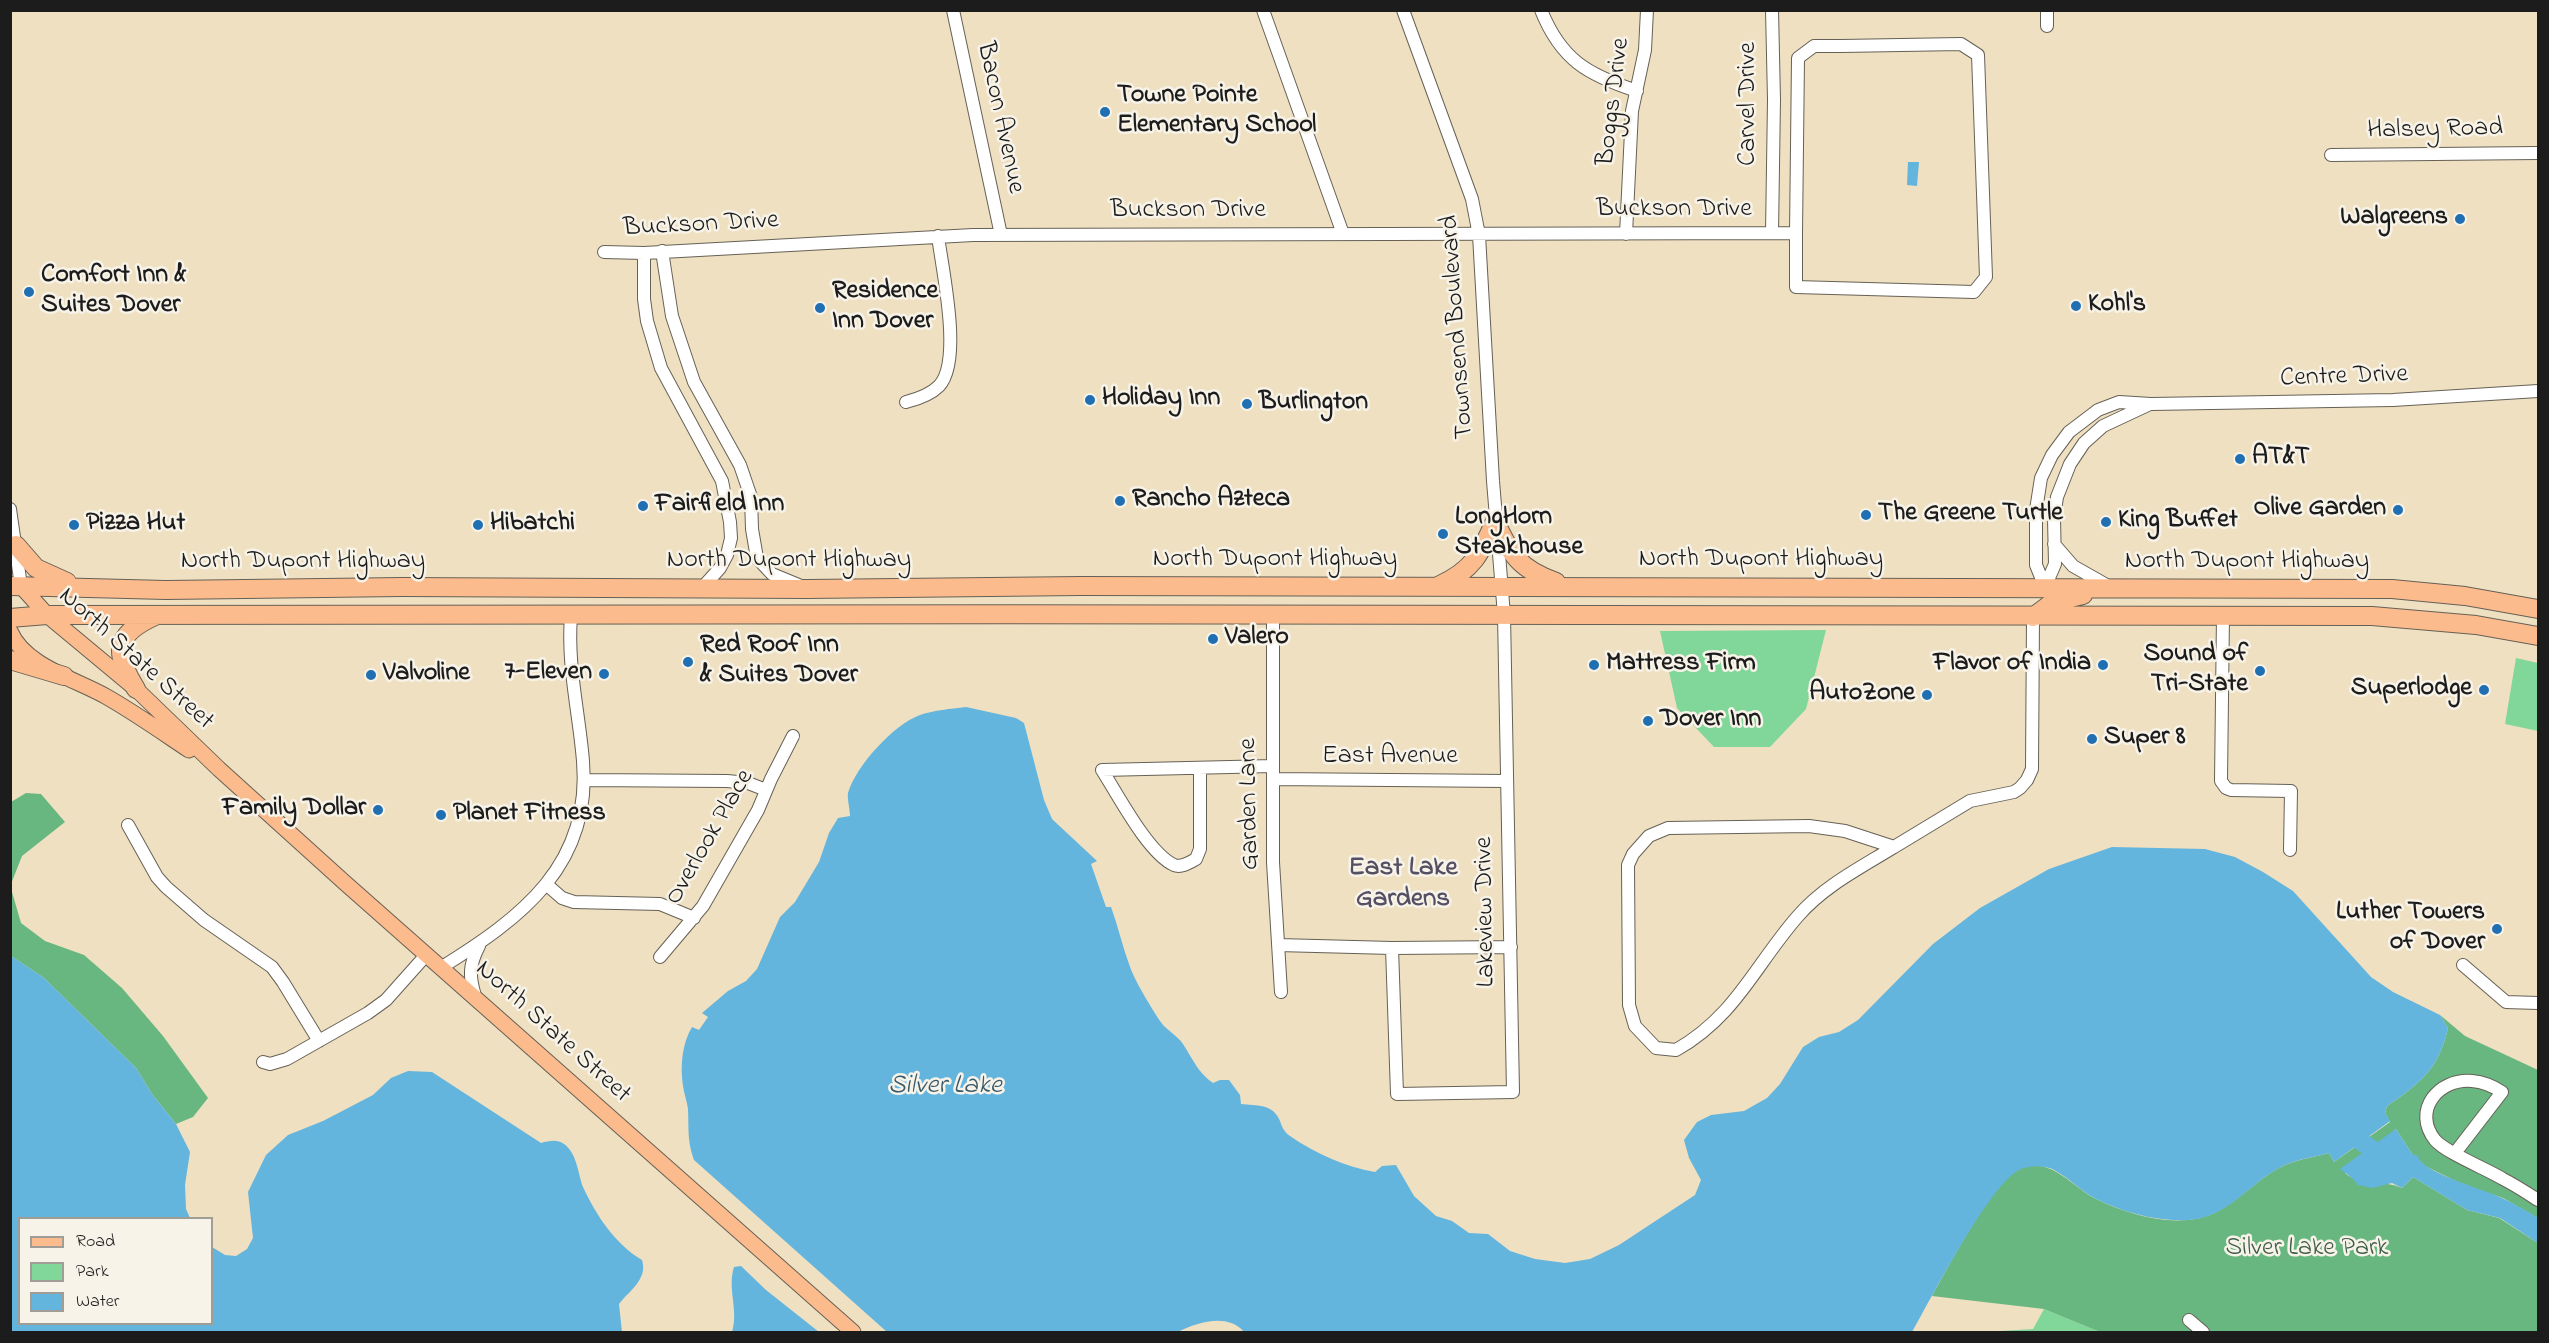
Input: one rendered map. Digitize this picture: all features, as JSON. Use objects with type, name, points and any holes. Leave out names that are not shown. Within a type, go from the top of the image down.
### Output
[{"type":"highway","points":[[1495,521],[1509,551],[1517,561],[1535,575],[1569,586]]},
{"type":"highway","points":[[1436,587],[1465,572],[1475,561],[1495,521]]},
{"type":"highway","points":[[16,545],[36,568],[77,586]]},
{"type":"highway","name":"North Dupont Highway","points":[[16,586],[166,590],[402,587],[626,589],[1569,586],[2316,588],[2426,591],[2538,609]]},
{"type":"highway","points":[[2000,616],[2030,604],[2045,587]]},
{"type":"highway","points":[[804,614],[821,606],[864,606],[875,597],[877,588]]},
{"type":"highway","points":[[2033,617],[2053,602],[2111,588]]},
{"type":"highway","points":[[2223,615],[2237,606],[2310,603],[2315,596],[2316,588]]},
{"type":"highway","points":[[572,616],[575,608],[583,602],[626,589]]},
{"type":"highway","points":[[105,615],[106,607],[114,598],[166,590]]},
{"type":"highway","name":"North Dupont Highway","points":[[10,618],[47,615],[804,614],[2372,616],[2476,626],[2538,636]]},
{"type":"highway","points":[[136,689],[124,669],[120,657],[121,646],[132,629],[157,615]]},
{"type":"highway","points":[[10,660],[64,676]]},
{"type":"main road","name":"North State Street","points":[[16,586],[47,615],[136,689],[219,769],[853,1332]]},
{"type":"main road","name":"North State Street","points":[[10,632],[35,660],[109,698],[219,769]]},
{"type":"street","name":"Bacon Avenue","points":[[953,10],[1001,235]]},
{"type":"street","points":[[1263,10],[1343,234]]},
{"type":"street","name":"Townsend Boulevard","points":[[1403,10],[1472,199],[1479,235],[1495,521],[1504,615]]},
{"type":"street","points":[[1541,10],[1553,37],[1570,58],[1605,81],[1637,91]]},
{"type":"street","name":"Boggs Drive","points":[[1626,234],[1631,122],[1645,50],[1647,10]]},
{"type":"street","name":"Carvel Drive","points":[[1772,10],[1774,100],[1772,233]]},
{"type":"street","points":[[2047,10],[2047,26]]},
{"type":"street","points":[[1961,44],[1978,56],[1986,277],[1974,292],[1796,287],[1797,233],[1798,58],[1814,46],[1961,44]]},
{"type":"street","points":[[1774,100],[1796,104]]},
{"type":"street","name":"Halsey Road","points":[[2331,155],[2538,153]]},
{"type":"street","name":"Buckson Drive","points":[[604,252],[644,253],[938,236],[1797,233]]},
{"type":"street","points":[[906,402],[924,397],[940,386],[950,360],[951,333],[938,236]]},
{"type":"street","points":[[662,251],[672,315],[694,382],[740,465],[751,497],[752,529],[757,558],[772,574],[807,589]]},
{"type":"street","points":[[644,253],[644,299],[647,321],[661,368],[722,481],[730,522],[731,538],[727,555],[720,568],[702,588]]},
{"type":"street","name":"Centre Drive","points":[[2045,587],[2036,566],[2036,510],[2042,478],[2052,455],[2068,432],[2098,410],[2119,402],[2151,404],[2393,400],[2538,391]]},
{"type":"street","points":[[680,404],[699,392]]},
{"type":"street","name":"Centre Drive","points":[[2045,587],[2055,564],[2057,497],[2076,453],[2103,426],[2151,404]]},
{"type":"street","points":[[10,509],[16,545],[16,586]]},
{"type":"street","points":[[2054,544],[2073,566],[2111,588]]},
{"type":"street","name":"Garden Lane","points":[[1273,615],[1274,862],[1281,992]]},
{"type":"street","name":"Lakeview Drive","points":[[1392,948],[1397,1094],[1513,1092],[1504,615]]},
{"type":"street","points":[[2223,615],[2220,781],[2231,790],[2291,791],[2290,850]]},
{"type":"street","points":[[442,968],[481,943],[511,919],[546,884],[565,858],[577,833],[584,780],[570,667],[572,616]]},
{"type":"street","points":[[1894,847],[1845,831],[1809,826],[1677,828],[1658,831],[1649,836],[1633,854],[1627,876],[1629,1005],[1631,1017],[1640,1033],[1656,1048],[1664,1051],[1676,1050],[1689,1042],[1710,1026],[1738,998],[1790,927],[1810,904],[1839,881],[1894,847],[1956,808],[1983,797],[2014,792],[2027,780],[2032,769],[2033,617]]},
{"type":"street","name":"Overlook Place","points":[[660,957],[703,906],[758,810],[794,736]]},
{"type":"street","points":[[1200,768],[1200,849],[1196,859],[1181,866],[1174,865],[1150,845],[1102,770],[1273,766]]},
{"type":"street","name":"East Avenue","points":[[1273,779],[1507,781]]},
{"type":"street","points":[[584,780],[727,780],[748,783],[766,790]]},
{"type":"street","points":[[128,825],[157,877],[166,887],[204,920],[272,967],[284,982],[319,1041]]},
{"type":"street","points":[[546,884],[562,898],[574,902],[660,904],[694,918]]},
{"type":"street","points":[[475,996],[469,976],[481,943]]},
{"type":"street","points":[[1278,945],[1392,948],[1511,947]]},
{"type":"street","points":[[262,1062],[270,1064],[287,1059],[386,1000],[427,954]]},
{"type":"street","points":[[2463,964],[2502,999],[2511,1003],[2538,1003]]},
{"type":"street","points":[[2455,1153],[2502,1092],[2492,1086],[2470,1081],[2448,1084],[2432,1097],[2427,1105],[2426,1121],[2435,1140],[2455,1153],[2538,1200]]},
{"type":"street","points":[[2189,1320],[2202,1332]]},
{"type":"green space","points":[[1826,630],[1806,709],[1770,747],[1714,747],[1677,708],[1660,631]]},
{"type":"green space","points":[[2516,658],[2538,663],[2538,731],[2505,724]]},
{"type":"green space","points":[[26,793],[41,794],[65,822],[22,856],[11,884],[11,802]]},
{"type":"green space","points":[[10,885],[21,923],[45,941],[84,955],[122,988],[163,1036],[208,1098],[193,1117],[176,1124],[152,1094],[136,1068],[44,978],[11,956]]},
{"type":"green space","name":"Silver Lake Park","points":[[2440,1015],[2465,1036],[2538,1070],[2538,1218],[2503,1198],[2464,1185],[2425,1166],[2412,1154],[2396,1129],[2345,1173],[2357,1180],[2402,1188],[2413,1177],[2467,1210],[2499,1218],[2538,1243],[2538,1332],[2100,1332],[2044,1309],[1932,1296],[1959,1247],[1996,1190],[2019,1169],[2041,1166],[2051,1169],[2096,1199],[2140,1216],[2164,1220],[2188,1220],[2216,1212],[2272,1172],[2290,1163],[2329,1153],[2334,1162],[2390,1122],[2385,1113],[2387,1106],[2419,1082],[2434,1064],[2448,1028]]},
{"type":"green space","points":[[2044,1309],[2100,1332],[1983,1332],[2033,1329]]},
{"type":"water","points":[[1908,162],[1919,162],[1917,186],[1907,185]]},
{"type":"water","name":"Silver Lake","points":[[966,707],[1016,718],[1024,723],[1044,800],[1052,819],[1097,861],[1091,864],[1106,907],[1111,907],[1135,978],[1160,1021],[1181,1041],[1204,1075],[1213,1083],[1229,1080],[1240,1095],[1241,1104],[1269,1108],[1277,1115],[1288,1134],[1320,1154],[1353,1167],[1375,1172],[1382,1166],[1396,1165],[1414,1196],[1436,1216],[1452,1221],[1469,1233],[1488,1234],[1510,1251],[1535,1259],[1565,1263],[1590,1259],[1619,1245],[1695,1195],[1701,1180],[1689,1158],[1684,1140],[1697,1122],[1711,1115],[1744,1111],[1767,1098],[1780,1084],[1803,1047],[1819,1037],[1839,1032],[1858,1020],[1933,944],[1980,908],[2049,869],[2112,847],[2205,849],[2235,857],[2263,872],[2293,891],[2371,977],[2393,992],[2440,1015],[2448,1028],[2439,1054],[2427,1073],[2410,1090],[2387,1106],[2385,1113],[2390,1121],[2334,1162],[2329,1153],[2285,1165],[2227,1206],[2203,1218],[2176,1220],[2141,1215],[2096,1199],[2050,1168],[2032,1166],[2019,1170],[1992,1197],[1977,1219],[1912,1332],[1244,1332],[1230,1323],[1212,1321],[1178,1332],[887,1332],[694,1160],[689,1140],[688,1109],[683,1089],[683,1055],[692,1027],[699,1030],[708,1017],[702,1013],[728,991],[746,981],[757,969],[780,917],[795,902],[819,862],[829,833],[838,818],[850,816],[848,793],[852,782],[867,759],[887,737],[909,720],[931,712]]},
{"type":"water","points":[[11,956],[44,978],[136,1068],[152,1094],[176,1124],[190,1152],[185,1185],[186,1209],[190,1217],[18,1217],[18,1325],[213,1325],[213,1248],[225,1255],[236,1256],[247,1249],[253,1238],[248,1192],[266,1155],[288,1135],[323,1121],[373,1095],[391,1078],[408,1071],[432,1072],[541,1143],[559,1141],[564,1144],[572,1153],[583,1187],[600,1218],[623,1246],[642,1260],[643,1267],[640,1279],[619,1304],[622,1332],[11,1332]]},
{"type":"water","points":[[2396,1129],[2412,1154],[2418,1156],[2430,1168],[2502,1198],[2538,1218],[2538,1243],[2500,1218],[2467,1210],[2413,1177],[2402,1188],[2392,1183],[2372,1188],[2358,1185],[2340,1169]]},
{"type":"water","points":[[741,1266],[766,1290],[819,1332],[732,1332],[734,1316],[732,1275],[734,1267]]},
{"type":"waterway","points":[[2343,1129],[2389,1161]]},
{"type":"place","name":"Towne Pointe Elementary School","points":[[1105,112]]},
{"type":"place","name":"Walgreens","points":[[2460,219]]},
{"type":"place","name":"Comfort Inn & Suites Dover","points":[[29,292]]},
{"type":"place","name":"Kohl's","points":[[2076,306]]},
{"type":"place","name":"Residence Inn Dover","points":[[820,308]]},
{"type":"place","name":"Holiday Inn","points":[[1090,400]]},
{"type":"place","name":"Burlington","points":[[1247,404]]},
{"type":"place","name":"AT&T","points":[[2240,459]]},
{"type":"place","name":"Rancho Azteca","points":[[1120,501]]},
{"type":"place","name":"Fairfield Inn","points":[[643,506]]},
{"type":"place","name":"Olive Garden","points":[[2398,510]]},
{"type":"place","name":"The Greene Turtle","points":[[1866,515]]},
{"type":"place","name":"King Buffet","points":[[2106,522]]},
{"type":"place","name":"Pizza Hut","points":[[74,525]]},
{"type":"place","name":"Hibatchi","points":[[478,525]]},
{"type":"place","name":"LongHorn Steakhouse","points":[[1443,534]]},
{"type":"place","name":"Valero","points":[[1213,639]]},
{"type":"place","name":"Red Roof Inn & Suites Dover","points":[[688,662]]},
{"type":"place","name":"Mattress Firm","points":[[1594,665]]},
{"type":"place","name":"Flavor of India","points":[[2103,665]]},
{"type":"place","name":"Sound of Tri-State","points":[[2260,671]]},
{"type":"place","name":"7-Eleven","points":[[604,674]]},
{"type":"place","name":"Valvoline","points":[[371,675]]},
{"type":"place","name":"Superlodge","points":[[2484,690]]},
{"type":"place","name":"AutoZone","points":[[1927,695]]},
{"type":"place","name":"Dover Inn","points":[[1648,721]]},
{"type":"place","name":"Super 8","points":[[2092,739]]},
{"type":"place","name":"Family Dollar","points":[[378,810]]},
{"type":"place","name":"Planet Fitness","points":[[441,815]]},
{"type":"place","name":"Luther Towers of Dover","points":[[2497,929]]},
{"type":"district","name":"East Lake Gardens","points":[[1403,886]]}]
